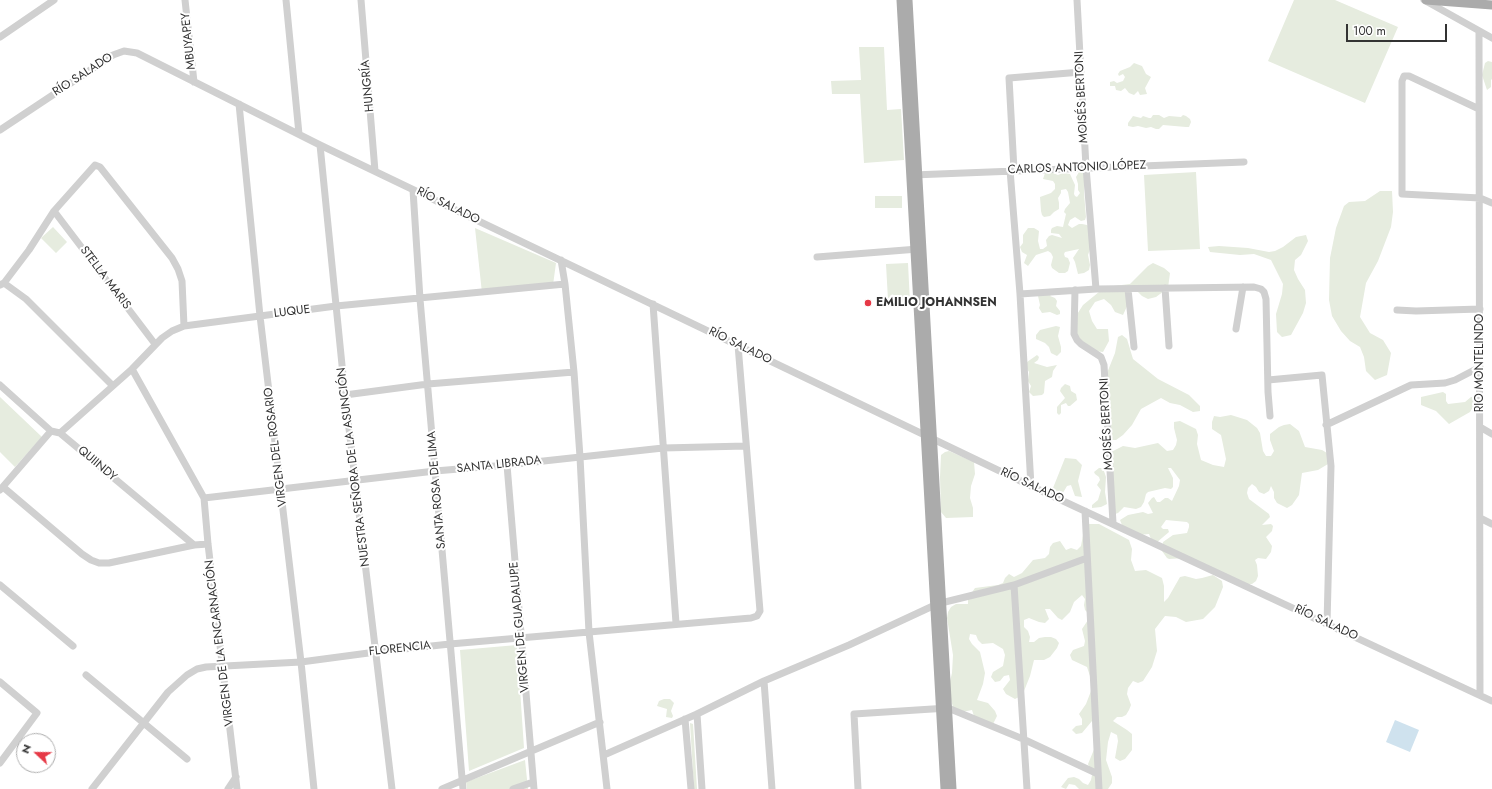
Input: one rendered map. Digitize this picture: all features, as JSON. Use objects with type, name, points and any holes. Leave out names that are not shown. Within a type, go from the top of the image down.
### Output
[{"type":"main road","points":[[901,0],[909,81]]},
{"type":"main road","points":[[908,0],[909,81],[928,436],[944,708],[952,789]]},
{"type":"main road","points":[[1428,0],[1492,4]]},
{"type":"main road","points":[[944,708],[945,789]]},
{"type":"street","points":[[0,37],[54,0]]},
{"type":"street","name":"MBUYAPEY","points":[[185,0],[194,82]]},
{"type":"street","points":[[286,0],[298,134]]},
{"type":"street","name":"HUNGRÍA","points":[[360,0],[375,171]]},
{"type":"street","name":"MOISÉS BERTONI","points":[[1077,0],[1086,167],[1096,290]]},
{"type":"street","points":[[1428,0],[1492,38]]},
{"type":"street","name":"RIO MONTELINDO","points":[[1479,31],[1480,695]]},
{"type":"street","name":"RÍO SALADO","points":[[0,130],[113,54],[124,51],[137,53],[320,145],[1031,486],[1492,700]]},
{"type":"street","points":[[1031,486],[1012,170],[1009,78],[1081,72]]},
{"type":"street","points":[[1479,109],[1409,76],[1404,76],[1402,81],[1402,194],[1480,198],[1492,203]]},
{"type":"street","name":"VIRGEN DEL ROSARIO","points":[[239,104],[260,316],[301,662],[314,789]]},
{"type":"street","name":"NUESTRA SEÑORA DE LA ASUNCIÓN","points":[[320,145],[336,306],[392,789]]},
{"type":"street","name":"CARLOS ANTONIO LÓPEZ","points":[[914,175],[1086,167],[1244,162]]},
{"type":"street","points":[[112,385],[26,299],[2,284],[29,250],[54,211],[95,165],[100,167],[172,258],[182,281],[184,326]]},
{"type":"street","name":"SANTA ROSA DE LIMA","points":[[413,190],[420,299],[461,781],[463,789]]},
{"type":"street","name":"STELLA MARIS","points":[[54,211],[155,344]]},
{"type":"street","points":[[817,257],[918,249]]},
{"type":"street","points":[[560,260],[565,284],[574,372],[589,632],[607,789]]},
{"type":"street","name":"LUQUE","points":[[60,433],[132,368],[155,344],[172,331],[184,326],[336,306],[565,284]]},
{"type":"street","points":[[1236,329],[1243,287]]},
{"type":"street","points":[[1020,294],[1076,290],[1254,287],[1264,292],[1266,299],[1270,416]]},
{"type":"street","points":[[1165,288],[1170,346]]},
{"type":"street","points":[[1128,289],[1134,347]]},
{"type":"street","name":"MOISÉS BERTONI","points":[[1076,290],[1074,334],[1076,340],[1101,357],[1104,365],[1113,523]]},
{"type":"street","points":[[653,304],[676,624]]},
{"type":"street","points":[[1397,310],[1416,311],[1480,308]]},
{"type":"street","points":[[738,345],[746,446]]},
{"type":"street","points":[[1326,425],[1410,385],[1445,383],[1455,380],[1480,367]]},
{"type":"street","points":[[132,368],[204,498]]},
{"type":"street","points":[[346,395],[428,384],[574,372]]},
{"type":"street","points":[[1268,380],[1322,375],[1331,466],[1327,624]]},
{"type":"street","name":"QUIINDY","points":[[0,385],[51,431],[60,433],[194,545]]},
{"type":"street","points":[[1480,427],[1492,434]]},
{"type":"street","points":[[51,431],[2,488],[82,554],[99,563],[109,563],[194,545],[208,544]]},
{"type":"street","name":"SANTA LIBRADA","points":[[204,498],[435,471],[507,465],[663,448],[746,446]]},
{"type":"street","name":"FLORENCIA","points":[[92,789],[168,692],[187,675],[197,669],[206,667],[301,662],[450,644],[751,618],[757,616],[760,611],[746,446]]},
{"type":"street","name":"VIRGEN DE GUADALUPE","points":[[507,465],[533,785]]},
{"type":"street","name":"VIRGEN DE LA ENCARNACIÓN","points":[[204,498],[208,544],[237,789]]},
{"type":"street","points":[[1085,511],[1099,789]]},
{"type":"street","points":[[1480,518],[1492,524]]},
{"type":"street","points":[[604,754],[697,714],[764,681],[854,643],[938,604],[1014,585],[1088,558]]},
{"type":"street","points":[[0,585],[74,646]]},
{"type":"street","points":[[1014,585],[1027,789]]},
{"type":"street","points":[[86,676],[187,759]]},
{"type":"street","points":[[764,681],[772,789]]},
{"type":"street","points":[[0,682],[37,713],[0,763]]},
{"type":"street","points":[[858,789],[854,714],[944,708],[1023,739],[1098,774]]},
{"type":"street","points":[[697,714],[702,789]]},
{"type":"street","points":[[685,719],[691,789]]},
{"type":"street","points":[[442,789],[600,722]]},
{"type":"street","points":[[228,789],[236,777]]},
{"type":"street","points":[[513,789],[533,785]]},
{"type":"shaded area","points":[[1294,0],[1335,0],[1398,27],[1365,103],[1268,61]]},
{"type":"shaded area","points":[[859,47],[884,47],[887,110],[901,109],[904,160],[864,163],[860,94],[832,94],[831,81],[861,80]]},
{"type":"shaded area","points":[[1488,61],[1492,62],[1492,79],[1491,87],[1487,90],[1482,75],[1485,63]]},
{"type":"shaded area","points":[[1134,63],[1142,66],[1146,74],[1151,77],[1145,88],[1147,94],[1140,95],[1138,91],[1134,95],[1129,93],[1125,88],[1121,91],[1116,90],[1115,86],[1110,86],[1110,82],[1114,81],[1117,83],[1123,81],[1125,77],[1123,74],[1119,76],[1118,74],[1120,71],[1130,67]]},
{"type":"shaded area","points":[[1153,115],[1159,115],[1164,118],[1169,116],[1181,117],[1183,115],[1190,119],[1191,122],[1189,127],[1163,125],[1159,129],[1151,127],[1146,128],[1128,126],[1128,123],[1133,116],[1151,118]]},
{"type":"shaded area","points":[[1050,172],[1058,175],[1063,173],[1070,174],[1075,185],[1074,194],[1077,197],[1080,193],[1078,190],[1076,177],[1079,172],[1082,172],[1085,175],[1085,220],[1081,221],[1075,217],[1070,220],[1068,225],[1072,228],[1079,224],[1087,225],[1089,227],[1090,249],[1088,255],[1090,265],[1089,270],[1084,273],[1078,274],[1073,258],[1079,249],[1065,252],[1065,257],[1068,258],[1070,263],[1068,271],[1065,273],[1059,273],[1052,268],[1051,265],[1053,257],[1048,251],[1036,255],[1028,266],[1024,263],[1027,255],[1022,252],[1020,247],[1023,243],[1023,235],[1028,228],[1034,228],[1039,231],[1038,241],[1040,249],[1047,246],[1046,240],[1049,236],[1052,235],[1062,238],[1059,234],[1051,233],[1051,230],[1057,226],[1063,227],[1066,214],[1064,212],[1070,203],[1066,189],[1061,190],[1058,198],[1059,209],[1050,216],[1044,217],[1041,211],[1040,197],[1051,193],[1055,189],[1055,184],[1053,181],[1043,179],[1045,173]]},
{"type":"shaded area","points":[[1196,172],[1200,249],[1148,251],[1144,175]]},
{"type":"shaded area","points":[[1380,191],[1392,191],[1393,212],[1391,227],[1378,261],[1366,283],[1360,317],[1370,333],[1383,340],[1391,353],[1387,375],[1375,380],[1366,371],[1364,357],[1360,347],[1350,341],[1341,331],[1332,316],[1329,300],[1330,258],[1336,228],[1344,206],[1349,202],[1365,201]]},
{"type":"shaded area","points":[[875,196],[902,196],[902,208],[875,208]]},
{"type":"shaded area","points":[[53,227],[67,242],[56,253],[41,238]]},
{"type":"shaded area","points":[[475,228],[556,263],[553,285],[482,293]]},
{"type":"shaded area","points":[[1306,235],[1308,241],[1301,255],[1295,260],[1294,270],[1305,290],[1306,303],[1303,313],[1291,335],[1282,337],[1277,332],[1276,314],[1282,294],[1283,284],[1271,260],[1254,254],[1240,255],[1210,252],[1208,247],[1219,246],[1248,248],[1269,252],[1283,247],[1296,237]]},
{"type":"shaded area","points":[[908,263],[910,303],[890,304],[890,300],[888,300],[886,264]]},
{"type":"shaded area","points":[[1153,263],[1164,268],[1170,273],[1168,288],[1156,297],[1148,299],[1136,290],[1131,291],[1129,302],[1123,315],[1115,312],[1111,305],[1104,299],[1095,302],[1089,311],[1092,321],[1097,329],[1108,329],[1109,341],[1103,352],[1095,351],[1078,344],[1074,332],[1076,316],[1083,305],[1105,287],[1130,284]]},
{"type":"shaded area","points":[[1054,292],[1050,296],[1055,298],[1057,301],[1056,306],[1060,311],[1060,314],[1057,315],[1050,312],[1042,313],[1039,308],[1040,305],[1038,296]]},
{"type":"shaded area","points":[[1056,326],[1060,327],[1058,336],[1061,347],[1061,352],[1057,356],[1051,353],[1049,347],[1045,343],[1036,339],[1036,335],[1040,330]]},
{"type":"shaded area","points":[[1122,335],[1127,339],[1133,359],[1158,379],[1189,395],[1200,406],[1200,411],[1193,412],[1180,405],[1170,403],[1161,398],[1141,409],[1132,425],[1123,435],[1116,440],[1107,440],[1103,434],[1106,416],[1105,378],[1115,353],[1118,337]]},
{"type":"shaded area","points":[[1037,355],[1039,357],[1038,360],[1034,363],[1047,367],[1057,365],[1053,371],[1052,377],[1045,381],[1044,393],[1042,395],[1033,396],[1029,392],[1031,386],[1028,381],[1029,372],[1026,367],[1027,362]]},
{"type":"shaded area","points":[[1065,384],[1070,386],[1071,391],[1076,394],[1077,400],[1070,406],[1066,403],[1061,405],[1061,413],[1059,415],[1057,413],[1057,407],[1065,398],[1060,391]]},
{"type":"shaded area","points":[[1443,392],[1446,394],[1446,401],[1448,404],[1465,402],[1471,397],[1476,397],[1476,402],[1470,412],[1449,424],[1436,411],[1421,405],[1421,397]]},
{"type":"shaded area","points":[[0,397],[42,437],[15,467],[0,452]]},
{"type":"shaded area","points":[[1231,415],[1247,420],[1257,428],[1260,433],[1263,451],[1266,456],[1271,456],[1274,451],[1270,440],[1270,434],[1279,427],[1290,424],[1299,431],[1305,447],[1322,450],[1327,453],[1328,464],[1318,470],[1302,473],[1299,495],[1292,505],[1287,508],[1277,503],[1271,486],[1269,491],[1264,494],[1259,492],[1252,484],[1248,488],[1247,493],[1249,499],[1269,514],[1270,517],[1262,525],[1271,524],[1273,526],[1272,531],[1266,537],[1272,546],[1271,552],[1266,559],[1258,558],[1255,560],[1258,576],[1256,581],[1252,584],[1246,584],[1185,558],[1167,558],[1162,551],[1163,542],[1173,535],[1187,533],[1189,524],[1187,522],[1166,520],[1161,527],[1163,529],[1168,529],[1169,532],[1156,543],[1151,539],[1149,534],[1139,535],[1122,525],[1120,520],[1128,515],[1143,512],[1148,514],[1153,513],[1148,503],[1154,497],[1157,502],[1160,502],[1165,498],[1172,501],[1179,486],[1180,480],[1171,468],[1168,468],[1173,478],[1173,487],[1171,489],[1165,488],[1148,492],[1141,507],[1136,509],[1124,507],[1115,514],[1111,452],[1123,446],[1135,448],[1158,443],[1167,451],[1173,450],[1177,440],[1174,422],[1180,421],[1196,429],[1198,435],[1197,444],[1201,460],[1213,465],[1224,467],[1226,459],[1221,435],[1212,429],[1212,422],[1214,416],[1220,417]]},
{"type":"shaded area","points":[[949,451],[974,462],[975,474],[971,486],[970,498],[973,508],[973,517],[946,518],[941,512],[941,455]]},
{"type":"shaded area","points":[[1065,458],[1076,459],[1082,465],[1078,481],[1082,497],[1075,496],[1071,485],[1067,486],[1061,496],[1053,496],[1053,488]]},
{"type":"shaded area","points":[[1099,468],[1103,468],[1106,477],[1105,492],[1107,504],[1101,507],[1092,508],[1092,505],[1098,500],[1101,490],[1097,485],[1100,480],[1099,477],[1094,472]]},
{"type":"shaded area","points":[[1088,524],[1099,524],[1129,540],[1132,549],[1131,560],[1135,571],[1146,570],[1162,578],[1164,586],[1164,602],[1168,598],[1180,577],[1185,576],[1196,579],[1213,575],[1222,581],[1223,587],[1215,607],[1203,619],[1186,622],[1176,617],[1165,616],[1155,629],[1157,651],[1152,667],[1143,681],[1138,683],[1133,681],[1128,688],[1127,694],[1131,705],[1129,710],[1126,715],[1117,717],[1113,721],[1132,734],[1132,750],[1125,759],[1120,761],[1115,758],[1118,741],[1117,735],[1111,732],[1106,760],[1112,777],[1112,783],[1108,789],[1079,789],[1075,785],[1069,784],[1066,789],[1061,787],[1068,778],[1074,777],[1088,785],[1092,775],[1088,764],[1095,747],[1092,721],[1082,733],[1076,734],[1072,730],[1076,726],[1082,725],[1082,719],[1079,714],[1086,704],[1091,691],[1091,679],[1087,667],[1072,660],[1070,655],[1073,650],[1084,646],[1085,641],[1082,629],[1088,620],[1089,614],[1085,610],[1085,599],[1082,595],[1074,602],[1070,612],[1062,620],[1058,618],[1050,609],[1045,609],[1049,619],[1045,623],[1029,618],[1024,620],[1024,627],[1028,631],[1030,637],[1029,642],[1034,642],[1039,638],[1051,637],[1056,639],[1059,643],[1050,657],[1044,660],[1034,660],[1024,691],[1021,696],[1015,699],[1006,694],[1003,689],[1010,680],[1009,675],[1004,676],[1000,681],[995,682],[991,677],[993,672],[1003,666],[1005,655],[1003,649],[993,643],[982,644],[976,635],[970,634],[969,639],[980,652],[985,673],[983,684],[977,700],[988,703],[995,711],[997,716],[992,726],[974,716],[972,710],[962,712],[953,707],[948,690],[952,673],[953,655],[947,618],[951,607],[956,604],[968,604],[968,598],[975,588],[998,585],[1003,583],[1009,574],[1014,577],[1022,573],[1033,560],[1045,558],[1049,554],[1050,547],[1053,543],[1060,541],[1066,550],[1071,548],[1077,550],[1081,546],[1083,535]]},
{"type":"shaded area","points":[[517,645],[524,748],[469,771],[460,650]]},
{"type":"shaded area","points":[[670,699],[674,703],[671,711],[673,716],[672,718],[666,717],[667,709],[657,706],[659,701]]},
{"type":"shaded area","points":[[690,723],[693,724],[697,789],[694,789]]},
{"type":"shaded area","points":[[525,760],[528,789],[467,789],[466,782]]},
{"type":"water","points":[[1395,720],[1419,730],[1410,752],[1386,742]]},
{"type":"place","name":"EMILIO JOHANNSEN","points":[[868,303]]}]
